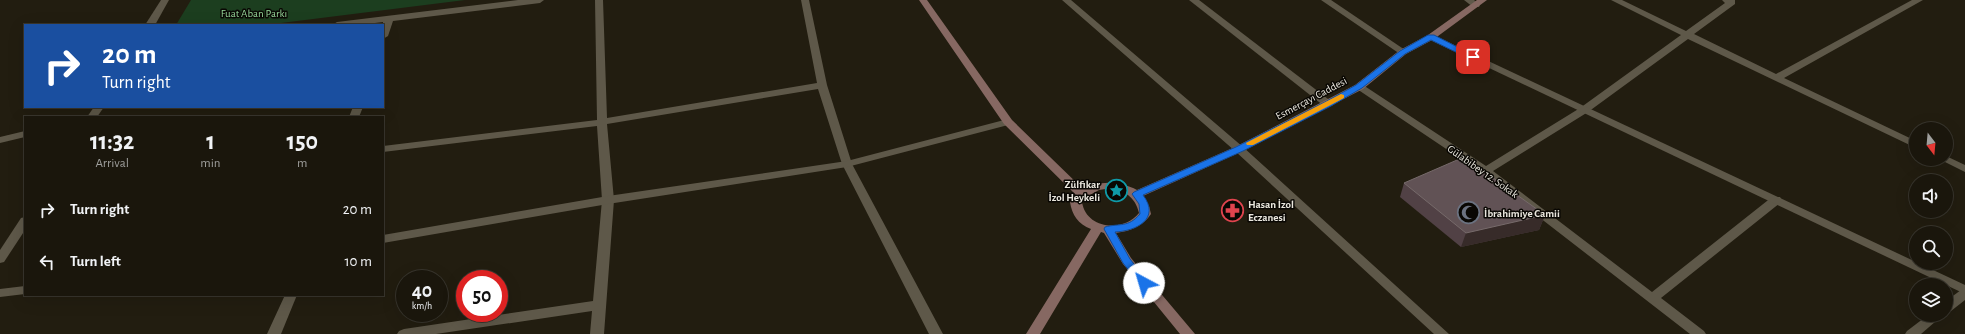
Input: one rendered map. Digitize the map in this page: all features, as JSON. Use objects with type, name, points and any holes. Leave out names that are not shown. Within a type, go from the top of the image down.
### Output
[{"type":"main road","points":[[923,0],[1008,122],[1082,194]]},
{"type":"main road","name":"Esmerçayı Caddesi","points":[[1137,194],[1239,149],[1359,87],[1403,52],[1431,37],[1475,2]]},
{"type":"main road","points":[[1114,186],[1127,189],[1137,194],[1144,204],[1145,214],[1138,223],[1125,228],[1103,228],[1085,220],[1078,212],[1076,202],[1082,194],[1090,188],[1114,186]]},
{"type":"main road","points":[[1033,334],[1103,228]]},
{"type":"main road","points":[[1103,228],[1127,261],[1188,334]]},
{"type":"street","points":[[151,24],[165,0]]},
{"type":"street","points":[[345,24],[540,0]]},
{"type":"street","points":[[597,334],[608,200],[602,122],[599,0]]},
{"type":"street","points":[[805,0],[822,85],[847,164],[936,334]]},
{"type":"street","points":[[1066,0],[1239,149],[1442,334]]},
{"type":"street","points":[[1194,0],[1328,104]]},
{"type":"street","points":[[1325,0],[1403,52]]},
{"type":"street","points":[[1615,0],[1778,77],[1909,142]]},
{"type":"street","points":[[1486,171],[1584,110],[1689,35],[1732,2],[1726,0]]},
{"type":"street","points":[[1778,77],[1919,0]]},
{"type":"street","points":[[384,33],[390,18]]},
{"type":"street","points":[[1431,37],[1965,290]]},
{"type":"street","points":[[384,149],[602,122],[822,85]]},
{"type":"street","name":"Gülabibey 12. Sokak","points":[[1359,87],[1486,171],[1699,334]]},
{"type":"street","points":[[384,238],[608,200],[847,164],[1008,122]]},
{"type":"street","points":[[0,140],[24,134]]},
{"type":"street","points":[[1953,163],[1965,169]]},
{"type":"street","points":[[1652,298],[1776,200]]},
{"type":"street","points":[[0,259],[24,223]]},
{"type":"street","points":[[0,293],[24,290]]},
{"type":"street","points":[[1953,303],[1965,294]]},
{"type":"street","points":[[274,334],[291,296]]},
{"type":"street","points":[[404,334],[599,305]]},
{"type":"street","points":[[1912,334],[1928,322]]},
{"type":"green space","name":"Fuat Aban Parkı","points":[[191,0],[465,0],[273,24],[177,24]]},
{"type":"building","name":"İbrahimiye Camii","points":[[1464,157],[1545,215],[1466,233],[1404,183]]},
{"type":"slow traffic","points":[[1250,143],[1341,97]]},
{"type":"place","name":"Zülfikar İzol Heykeli","points":[[1116,190]]},
{"type":"place","name":"Hasan İzol Eczanesi","points":[[1233,210]]},
{"type":"place","name":"İbrahimiye Camii","points":[[1468,213]]},
{"type":"route","points":[[1144,283],[1127,261],[1108,229],[1125,228],[1138,223],[1145,214],[1144,204],[1137,194],[1239,149],[1328,104],[1359,87],[1403,52],[1431,37],[1473,57]]}]
